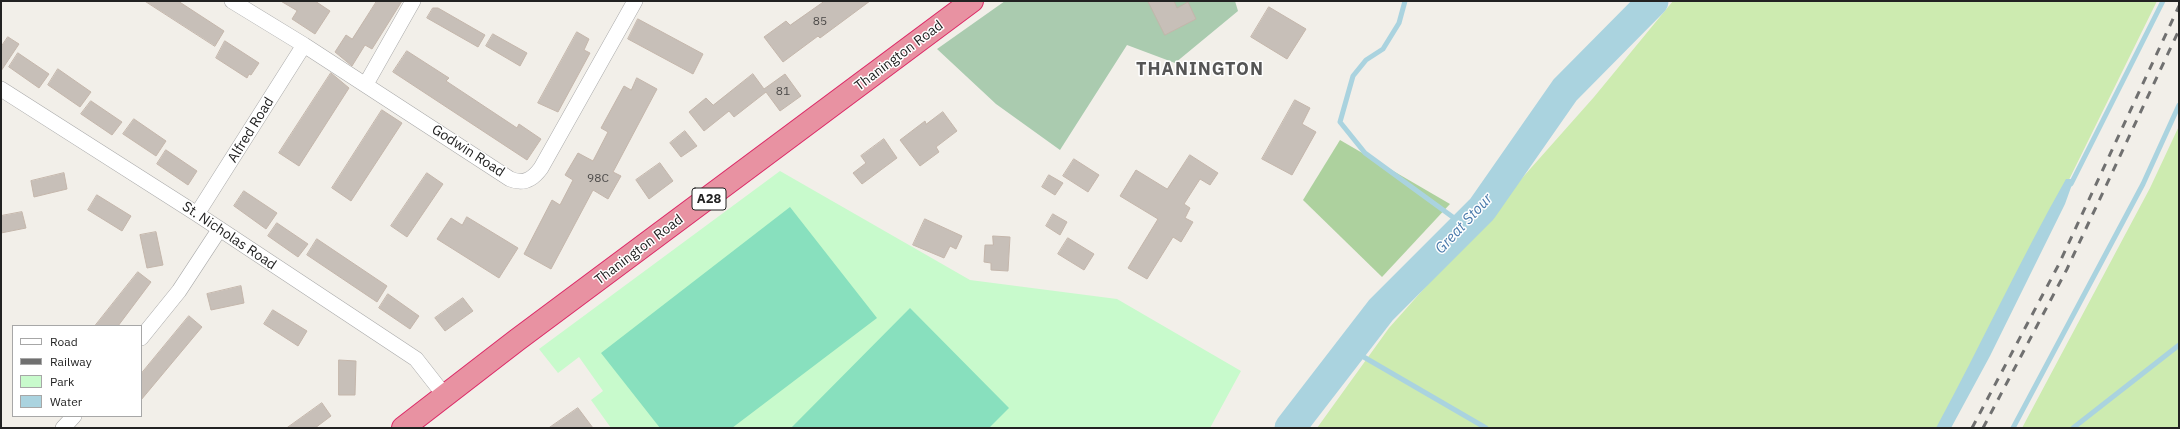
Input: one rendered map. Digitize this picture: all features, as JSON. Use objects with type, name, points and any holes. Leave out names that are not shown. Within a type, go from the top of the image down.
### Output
[{"type":"highway","name":"Thanington Road","points":[[403,428],[972,1]]},
{"type":"street","name":"Godwin Road","points":[[232,1],[366,84],[510,179],[521,182],[527,181],[541,168],[635,1]]},
{"type":"street","points":[[366,84],[413,1]]},
{"type":"street","name":"Alfred Road","points":[[197,214],[304,45]]},
{"type":"street","name":"St. Nicholas Road","points":[[1,89],[197,214],[416,359],[445,396]]},
{"type":"street","points":[[142,337],[179,290],[219,230]]},
{"type":"street","points":[[63,428],[73,417]]},
{"type":"green space","points":[[1005,1],[1235,1],[1238,11],[1175,63],[1127,45],[1060,150],[996,104],[937,49]]},
{"type":"green space","points":[[1673,1],[2157,1],[2025,269],[1940,428],[1317,428],[1389,328],[1594,97]]},
{"type":"green space","points":[[2179,126],[2179,428],[2022,428],[2150,188]]},
{"type":"green space","points":[[1340,140],[1450,204],[1382,277],[1303,200]]},
{"type":"green space","points":[[780,171],[970,280],[1117,299],[1241,371],[1210,428],[611,428],[591,400],[603,391],[579,357],[558,373],[539,349]]},
{"type":"green space","points":[[790,207],[877,318],[732,428],[660,428],[601,353]]},
{"type":"green space","points":[[910,308],[1009,408],[989,428],[791,428]]},
{"type":"water","points":[[2066,179],[2074,179],[2065,204],[1990,356],[1951,428],[1936,428],[2033,240]]},
{"type":"building","points":[[145,1],[178,1],[224,31],[215,46]]},
{"type":"building","points":[[281,1],[315,1],[330,11],[315,34],[292,19],[297,11]]},
{"type":"building","points":[[377,1],[402,1],[372,49],[365,45],[352,66],[335,52],[346,35],[352,39]]},
{"type":"building","points":[[825,1],[870,1],[820,38],[818,36],[783,62],[764,37],[786,21],[790,25]]},
{"type":"building","points":[[1148,1],[1174,1],[1177,8],[1188,2],[1196,19],[1165,35]]},
{"type":"building","points":[[1269,7],[1306,29],[1287,59],[1251,37]]},
{"type":"building","points":[[433,8],[438,8],[485,35],[478,47],[427,18]]},
{"type":"building","points":[[638,19],[703,54],[693,74],[628,39]]},
{"type":"building","points":[[577,32],[589,39],[584,50],[590,53],[558,112],[538,103]]},
{"type":"building","points":[[493,34],[527,53],[520,66],[486,46]]},
{"type":"building","points":[[8,37],[19,44],[1,71],[1,47]]},
{"type":"building","points":[[225,41],[259,63],[251,75],[249,74],[247,78],[216,58]]},
{"type":"building","points":[[407,51],[449,78],[446,81],[517,128],[519,124],[541,139],[527,160],[393,72]]},
{"type":"building","points":[[18,53],[49,74],[39,88],[9,67]]},
{"type":"building","points":[[58,69],[91,92],[80,107],[48,85]]},
{"type":"building","points":[[331,73],[349,88],[299,166],[279,153]]},
{"type":"building","points":[[753,74],[764,89],[785,74],[801,96],[780,111],[766,92],[734,117],[729,111],[704,131],[689,112],[706,98],[713,105]]},
{"type":"building","points":[[637,78],[657,89],[613,172],[621,176],[608,199],[593,190],[551,269],[524,254],[552,200],[560,205],[573,180],[565,175],[578,153],[593,161],[608,132],[601,128],[624,86],[631,90]]},
{"type":"building","points":[[1295,100],[1310,108],[1302,124],[1316,132],[1292,175],[1262,159]]},
{"type":"building","points":[[91,101],[122,122],[112,135],[81,114]]},
{"type":"building","points":[[382,110],[402,123],[351,201],[332,188]]},
{"type":"building","points":[[943,112],[957,131],[936,147],[939,152],[920,166],[900,140],[925,121],[926,124]]},
{"type":"building","points":[[134,119],[166,141],[156,156],[123,134]]},
{"type":"building","points":[[685,131],[697,146],[681,157],[670,143]]},
{"type":"building","points":[[884,139],[897,158],[862,184],[853,173],[866,163],[861,156]]},
{"type":"building","points":[[166,150],[197,171],[188,185],[157,164]]},
{"type":"building","points":[[1190,155],[1218,173],[1210,185],[1200,179],[1184,204],[1190,208],[1185,218],[1193,222],[1181,242],[1173,237],[1147,279],[1128,268],[1158,219],[1120,196],[1136,170],[1167,189]]},
{"type":"building","points":[[1074,159],[1099,175],[1088,192],[1063,176]]},
{"type":"building","points":[[660,163],[673,181],[649,199],[636,180]]},
{"type":"building","points":[[64,173],[67,189],[34,197],[31,181]]},
{"type":"building","points":[[427,173],[443,184],[407,237],[391,226]]},
{"type":"building","points":[[1049,175],[1063,183],[1055,195],[1042,187]]},
{"type":"building","points":[[244,191],[277,213],[266,229],[234,206]]},
{"type":"building","points":[[97,195],[131,216],[122,231],[88,210]]},
{"type":"building","points":[[22,212],[26,228],[1,233],[1,216]]},
{"type":"building","points":[[1053,214],[1067,222],[1060,235],[1046,226]]},
{"type":"building","points":[[467,217],[518,248],[499,278],[437,239],[451,218],[462,225]]},
{"type":"building","points":[[925,219],[962,236],[956,249],[950,246],[944,258],[913,245]]},
{"type":"building","points":[[277,223],[308,244],[298,257],[268,236]]},
{"type":"building","points":[[156,232],[163,265],[147,268],[140,235]]},
{"type":"building","points":[[993,236],[1010,237],[1008,271],[991,270],[991,263],[984,262],[985,245],[993,245]]},
{"type":"building","points":[[1068,238],[1094,254],[1084,270],[1058,254]]},
{"type":"building","points":[[317,239],[387,286],[377,302],[307,255]]},
{"type":"building","points":[[138,272],[151,282],[119,325],[96,325]]},
{"type":"building","points":[[241,286],[244,303],[211,310],[207,294]]},
{"type":"building","points":[[388,294],[419,316],[410,329],[379,308]]},
{"type":"building","points":[[463,298],[473,311],[445,331],[435,318]]},
{"type":"building","points":[[273,310],[307,331],[298,346],[264,324]]},
{"type":"building","points":[[189,316],[202,327],[142,399],[142,373]]},
{"type":"building","points":[[339,360],[356,361],[355,395],[339,395]]},
{"type":"building","points":[[322,403],[331,416],[315,428],[287,428]]},
{"type":"building","points":[[578,408],[593,428],[549,428]]},
{"type":"waterway","points":[[1405,1],[1399,23],[1383,49],[1366,60],[1353,76],[1340,122],[1365,153],[1465,226]]},
{"type":"waterway","name":"Great Stour","points":[[1290,428],[1381,310],[1482,209],[1565,90],[1653,1]]},
{"type":"waterway","points":[[2071,184],[2163,1]]},
{"type":"waterway","points":[[2013,428],[2143,184],[2179,105]]},
{"type":"waterway","points":[[2073,428],[2179,345]]},
{"type":"waterway","points":[[1350,349],[1486,428]]},
{"type":"railway","points":[[1972,428],[2059,264],[2179,6]]},
{"type":"railway","points":[[1983,428],[2067,269],[2179,30]]},
{"type":"district","name":"THANINGTON","points":[[1200,70]]}]
